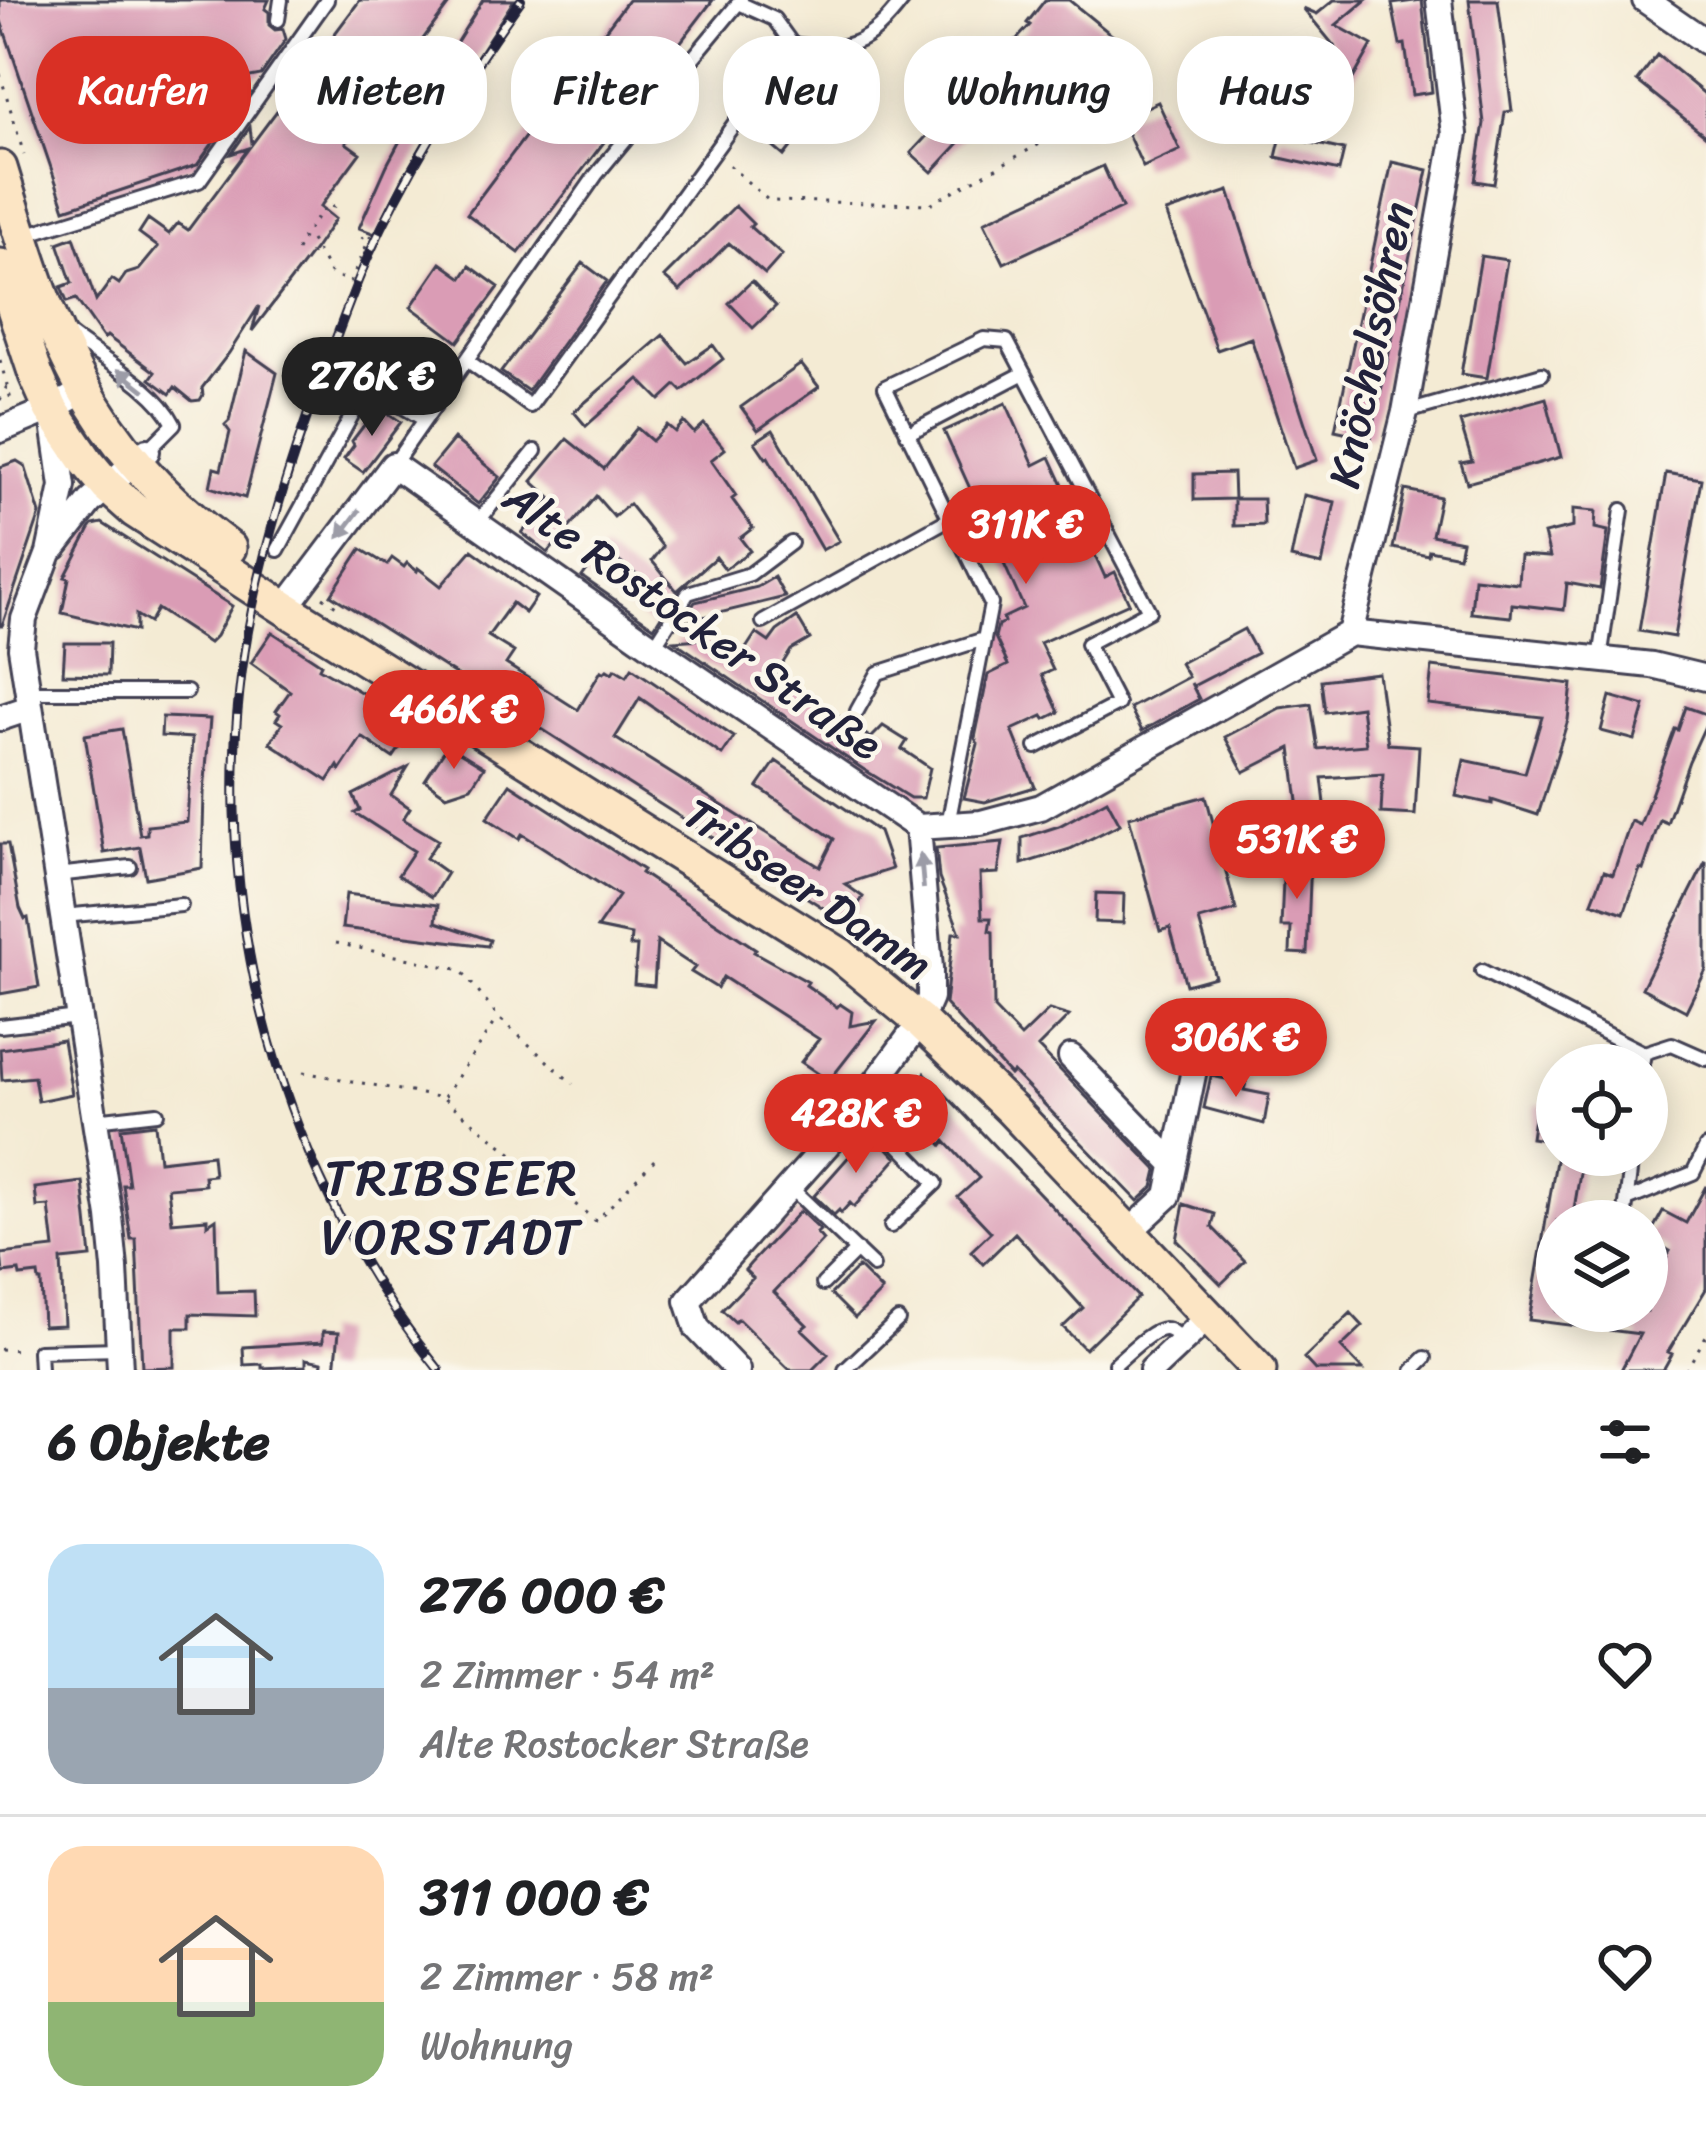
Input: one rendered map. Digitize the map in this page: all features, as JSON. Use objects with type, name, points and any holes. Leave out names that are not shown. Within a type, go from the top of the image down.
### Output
[{"type":"main road","name":"Tribseer Damm","points":[[1,172],[50,321],[104,423],[141,456],[175,505],[203,530],[392,674]]},
{"type":"main road","name":"Tribseer Damm","points":[[0,266],[51,409],[107,486],[135,511],[840,956],[920,1018],[1259,1370]]},
{"type":"street","name":"Knöchelsöhren","points":[[1349,633],[1406,412],[1455,134],[1439,0]]},
{"type":"street","points":[[1646,0],[1704,35]]},
{"type":"street","points":[[0,430],[83,391]]},
{"type":"street","points":[[51,409],[63,478],[50,553],[24,619],[21,648],[35,713],[95,1120],[115,1268],[119,1360]]},
{"type":"street","points":[[50,553],[90,502],[141,456]]},
{"type":"street","points":[[295,596],[393,465]]},
{"type":"street","name":"Alte Rostocker Straße","points":[[393,465],[918,827]]},
{"type":"street","points":[[920,1018],[930,968],[918,827],[981,823],[1041,807],[1349,633],[1652,665],[1706,678]]},
{"type":"street","points":[[0,718],[35,713]]},
{"type":"street","name":"Tribseer Damm","points":[[737,1370],[697,1328],[688,1301],[860,1105],[920,1018]]},
{"type":"street","points":[[1071,1057],[1174,1164]]},
{"type":"street","points":[[1129,1232],[1168,1196],[1196,1060]]},
{"type":"street","points":[[1152,1370],[1208,1317]]},
{"type":"lane","points":[[278,20],[281,0]]},
{"type":"lane","points":[[21,236],[199,181],[327,0]]},
{"type":"lane","points":[[867,36],[883,27],[903,0]]},
{"type":"lane","points":[[393,465],[596,175],[740,2],[774,20],[786,36]]},
{"type":"lane","points":[[468,361],[530,406],[723,140]]},
{"type":"lane","points":[[50,321],[168,412],[174,424],[141,456]]},
{"type":"lane","points":[[948,824],[991,604],[885,387],[984,339],[1007,341],[1149,611],[1087,644],[1118,704],[1036,747]]},
{"type":"lane","points":[[908,434],[1024,373]]},
{"type":"lane","points":[[1406,412],[1542,374]]},
{"type":"lane","points":[[278,550],[368,386],[425,420]]},
{"type":"lane","points":[[477,523],[535,451]]},
{"type":"lane","points":[[1600,660],[1622,510]]},
{"type":"lane","points":[[763,622],[949,518]]},
{"type":"lane","points":[[653,647],[688,592],[750,574],[791,543]]},
{"type":"lane","points":[[857,711],[878,673],[984,639]]},
{"type":"lane","points":[[35,713],[187,692]]},
{"type":"lane","points":[[56,875],[130,867]]},
{"type":"lane","points":[[63,916],[181,904]]},
{"type":"lane","points":[[1481,971],[1615,1044]]},
{"type":"lane","points":[[0,1026],[79,1017]]},
{"type":"lane","points":[[1668,1046],[1706,1059]]},
{"type":"lane","points":[[860,1105],[936,1183],[891,1226]]},
{"type":"lane","points":[[95,1120],[157,1113]]},
{"type":"lane","points":[[1630,1176],[1627,1200],[1693,1173],[1706,1147]]},
{"type":"lane","points":[[789,1186],[873,1265]]},
{"type":"lane","points":[[823,1284],[857,1250]]},
{"type":"lane","points":[[845,1370],[898,1320]]},
{"type":"lane","points":[[1115,1364],[1162,1329],[1183,1341]]},
{"type":"lane","points":[[40,1370],[39,1351],[119,1360]]},
{"type":"lane","points":[[1413,1370],[1425,1358]]},
{"type":"path","points":[[714,152],[769,201],[930,204],[1040,144]]},
{"type":"path","points":[[297,251],[326,205],[334,207],[336,201]]},
{"type":"path","points":[[310,240],[330,273],[350,281],[369,232],[362,239]]},
{"type":"path","points":[[0,360],[7,385],[0,400]]},
{"type":"path","points":[[336,944],[461,970],[498,1017],[573,1084]]},
{"type":"path","points":[[443,1098],[498,1017]]},
{"type":"path","points":[[303,1072],[443,1098],[596,1221],[658,1156]]},
{"type":"path","points":[[1686,1370],[1706,1336]]},
{"type":"path","points":[[0,1348],[39,1351]]},
{"type":"building","points":[[0,0],[269,0],[265,9],[269,25],[283,29],[285,36],[275,36],[275,55],[261,75],[251,77],[251,36],[36,36],[36,124],[0,18]]},
{"type":"building","points":[[360,0],[452,0],[425,36],[333,36]]},
{"type":"building","points":[[483,0],[514,0],[487,41],[487,36],[460,36]]},
{"type":"building","points":[[628,0],[713,0],[685,36],[601,36]]},
{"type":"building","points":[[1045,0],[1069,0],[1113,36],[1020,36]]},
{"type":"building","points":[[1334,0],[1366,0],[1336,25],[1372,45],[1354,77],[1354,36],[1326,36],[1303,8],[1317,14]]},
{"type":"building","points":[[1422,0],[1432,92],[1412,95],[1405,44],[1400,45],[1392,4]]},
{"type":"building","points":[[1469,0],[1498,0],[1512,111],[1505,112],[1494,184],[1475,181],[1484,123]]},
{"type":"building","points":[[1657,55],[1706,95],[1706,136],[1637,81]]},
{"type":"building","points":[[1158,102],[1180,150],[1143,167],[1132,144],[1153,144],[1153,104]]},
{"type":"building","points":[[275,113],[275,144],[347,144],[360,153],[320,207],[335,219],[314,250],[252,331],[259,306],[202,388],[200,400],[192,401],[175,387],[170,394],[150,379],[155,372],[107,336],[104,339],[76,299],[67,302],[61,287],[72,283],[58,243],[74,237],[96,301],[112,279],[119,284],[126,274],[139,270],[158,247],[139,233],[148,219],[169,234],[178,223],[188,230],[249,148],[231,154],[238,144],[251,144],[251,136],[252,144]]},
{"type":"building","points":[[43,144],[212,144],[197,165],[65,209]]},
{"type":"building","points":[[398,144],[423,144],[375,234],[359,228]]},
{"type":"building","points":[[520,144],[603,144],[519,253],[467,214]]},
{"type":"building","points":[[773,144],[793,144],[784,156]]},
{"type":"building","points":[[919,144],[958,144],[932,172],[911,153]]},
{"type":"building","points":[[1279,144],[1344,150],[1339,171],[1276,157]]},
{"type":"building","points":[[1392,162],[1428,170],[1371,438],[1335,430]]},
{"type":"building","points":[[1103,166],[1122,208],[1004,263],[984,222]]},
{"type":"building","points":[[1229,191],[1317,460],[1294,468],[1251,338],[1217,350],[1166,212]]},
{"type":"building","points":[[735,206],[753,224],[750,227],[782,255],[765,274],[729,243],[680,291],[664,277]]},
{"type":"building","points":[[1481,256],[1507,260],[1487,378],[1461,374]]},
{"type":"building","points":[[441,263],[462,278],[470,266],[499,287],[458,342],[411,307]]},
{"type":"building","points":[[583,263],[607,281],[528,391],[501,372]]},
{"type":"building","points":[[752,281],[776,306],[753,328],[729,303]]},
{"type":"building","points":[[663,335],[687,363],[713,345],[723,359],[682,391],[676,385],[660,400],[639,379],[586,426],[574,412]]},
{"type":"building","points":[[246,351],[277,373],[245,498],[210,487],[214,468],[221,470],[230,432],[225,425]]},
{"type":"building","points":[[801,364],[819,387],[758,430],[741,407]]},
{"type":"building","points":[[1546,398],[1561,457],[1467,483],[1461,463],[1472,461],[1460,422]]},
{"type":"building","points":[[1006,403],[1034,465],[1050,457],[1105,577],[1115,572],[1129,603],[1040,643],[1053,670],[1042,675],[1059,712],[1012,730],[1035,787],[985,802],[964,798],[988,675],[1008,665],[995,637],[1003,618],[1024,608],[944,431]]},
{"type":"building","points":[[375,411],[385,411],[401,422],[363,472],[344,459]]},
{"type":"building","points":[[684,422],[694,433],[704,424],[725,449],[711,460],[753,528],[740,538],[750,551],[725,569],[716,557],[677,591],[652,561],[663,547],[629,504],[614,517],[596,496],[548,553],[522,533],[551,498],[532,481],[567,439],[604,469],[637,428],[652,441],[667,425],[675,432]]},
{"type":"building","points":[[773,430],[839,541],[822,550],[755,442]]},
{"type":"building","points":[[454,439],[500,477],[478,504],[431,467]]},
{"type":"building","points":[[17,461],[25,466],[40,514],[0,626],[0,467]]},
{"type":"building","points":[[1233,473],[1234,499],[1194,500],[1194,474]]},
{"type":"building","points":[[1666,473],[1701,479],[1674,637],[1639,631]]},
{"type":"building","points":[[1405,490],[1440,497],[1432,535],[1462,541],[1459,556],[1393,548]]},
{"type":"building","points":[[1304,495],[1335,502],[1322,565],[1291,558]]},
{"type":"building","points":[[1234,499],[1263,499],[1264,525],[1234,526]]},
{"type":"building","points":[[1573,509],[1596,511],[1595,528],[1608,531],[1600,589],[1567,583],[1564,610],[1512,604],[1511,617],[1471,613],[1474,578],[1518,583],[1520,555],[1550,557],[1544,534],[1573,527]]},
{"type":"building","points":[[102,523],[232,606],[209,643],[157,609],[149,623],[136,615],[136,631],[62,613],[69,578],[65,577],[90,529]]},
{"type":"building","points":[[361,549],[387,565],[392,558],[404,567],[407,563],[418,568],[441,586],[472,550],[536,597],[525,613],[512,603],[488,636],[514,652],[506,664],[578,710],[601,671],[615,669],[627,676],[632,668],[734,737],[722,755],[640,698],[615,738],[820,867],[834,839],[758,787],[776,761],[879,832],[892,869],[845,884],[863,897],[847,923],[331,595]]},
{"type":"building","points":[[602,549],[670,600],[659,610],[666,608],[654,627],[582,577]]},
{"type":"building","points":[[774,577],[785,597],[682,622],[695,602],[757,587]]},
{"type":"building","points":[[797,617],[810,639],[791,650],[776,674],[871,738],[883,726],[907,741],[902,749],[930,768],[923,798],[910,798],[863,769],[674,641],[701,639],[721,652],[731,650],[741,656],[756,633],[769,642]]},
{"type":"building","points":[[1244,629],[1257,653],[1191,683],[1199,699],[1142,731],[1130,708],[1188,677],[1180,663]]},
{"type":"building","points":[[272,632],[321,664],[319,668],[416,724],[393,758],[362,737],[328,781],[270,743],[282,724],[276,720],[280,714],[276,711],[290,691],[251,663]]},
{"type":"building","points":[[65,643],[109,643],[108,675],[63,674]]},
{"type":"building","points":[[1432,667],[1572,684],[1568,720],[1538,815],[1492,800],[1492,804],[1456,796],[1464,760],[1525,773],[1542,717],[1428,704]]},
{"type":"building","points":[[1378,673],[1388,744],[1419,746],[1415,815],[1381,813],[1383,774],[1322,778],[1326,812],[1300,816],[1291,748],[1244,772],[1225,737],[1280,708],[1311,704],[1318,749],[1366,745],[1361,707],[1325,712],[1321,680]]},
{"type":"building","points":[[1610,696],[1645,706],[1635,740],[1601,731]]},
{"type":"building","points":[[1686,707],[1706,714],[1706,724],[1667,823],[1660,820],[1624,913],[1592,902],[1604,871],[1613,874],[1631,821],[1640,825]]},
{"type":"building","points":[[162,717],[210,719],[202,868],[146,878],[140,847],[104,853],[85,735],[122,729],[140,835],[147,834],[147,826],[187,822],[192,738],[161,736]]},
{"type":"building","points":[[448,745],[484,767],[471,787],[446,795],[425,780]]},
{"type":"building","points":[[408,767],[391,795],[410,808],[403,819],[438,840],[426,858],[447,873],[432,897],[398,875],[414,851],[355,813],[360,810],[353,795]]},
{"type":"building","points":[[510,784],[643,870],[641,873],[756,949],[754,952],[852,1012],[850,1026],[876,1021],[829,1081],[801,1062],[819,1039],[723,977],[717,988],[657,942],[654,986],[634,984],[637,946],[630,946],[631,935],[597,928],[619,896],[522,834],[519,839],[487,818]]},
{"type":"building","points":[[1206,796],[1236,910],[1199,920],[1215,977],[1186,985],[1170,928],[1160,931],[1129,817]]},
{"type":"building","points":[[1107,800],[1120,824],[1070,849],[1022,864],[1022,838],[1059,826]]},
{"type":"building","points":[[1003,842],[998,873],[980,874],[982,918],[991,918],[989,931],[993,932],[994,1009],[1021,1037],[1049,1010],[1069,1016],[1038,1047],[1157,1170],[1153,1187],[1138,1201],[945,1004],[953,933],[960,933],[939,878],[936,848]]},
{"type":"building","points":[[0,844],[8,844],[20,908],[28,918],[39,987],[0,994]]},
{"type":"building","points":[[1284,858],[1311,859],[1307,954],[1290,953],[1291,927],[1281,927]]},
{"type":"building","points":[[1706,861],[1706,970],[1686,1011],[1642,988]]},
{"type":"building","points":[[1096,893],[1124,894],[1123,923],[1095,922]]},
{"type":"building","points":[[346,894],[438,905],[436,922],[490,940],[488,946],[342,928]]},
{"type":"building","points":[[1251,1023],[1296,1030],[1291,1060],[1246,1053],[1248,1045],[1230,1042],[1233,1026],[1250,1029]]},
{"type":"building","points":[[63,1040],[72,1094],[38,1101],[34,1077],[2,1080],[0,1049]]},
{"type":"building","points":[[925,1073],[1138,1297],[1085,1349],[1063,1327],[1083,1308],[1015,1233],[983,1264],[971,1251],[991,1232],[958,1197],[979,1178],[925,1127],[911,1143],[888,1118]]},
{"type":"building","points":[[1211,1076],[1246,1083],[1244,1090],[1269,1095],[1264,1124],[1204,1108]]},
{"type":"building","points":[[155,1124],[159,1161],[212,1155],[214,1175],[204,1176],[205,1185],[168,1188],[172,1222],[207,1219],[207,1225],[216,1219],[218,1292],[254,1291],[255,1316],[190,1314],[190,1328],[174,1328],[174,1367],[142,1368],[136,1239],[131,1239],[123,1185],[129,1185],[121,1128]]},
{"type":"building","points":[[874,1134],[897,1158],[854,1207],[850,1203],[834,1215],[814,1196]]},
{"type":"building","points":[[1553,1176],[1580,1176],[1576,1200],[1549,1200]]},
{"type":"building","points":[[83,1182],[91,1257],[61,1260],[64,1325],[43,1326],[38,1274],[3,1273],[1,1254],[54,1248],[49,1206],[37,1207],[35,1188]]},
{"type":"building","points":[[1706,1186],[1706,1289],[1668,1352],[1672,1354],[1663,1370],[1621,1370],[1640,1334],[1624,1332],[1668,1332],[1668,1214],[1686,1223]]},
{"type":"building","points":[[1184,1204],[1215,1214],[1212,1227],[1245,1261],[1221,1284],[1177,1240]]},
{"type":"building","points":[[800,1211],[820,1230],[817,1233],[823,1240],[774,1292],[828,1354],[812,1370],[790,1370],[738,1319],[735,1322],[722,1310],[753,1278],[745,1270]]},
{"type":"building","points":[[858,1267],[882,1291],[855,1318],[831,1294]]},
{"type":"building","points":[[1536,1279],[1536,1321],[1529,1320]]},
{"type":"building","points":[[1351,1313],[1363,1326],[1341,1347],[1363,1370],[1315,1370],[1304,1358]]},
{"type":"building","points":[[323,1331],[339,1332],[335,1370],[321,1370],[322,1362],[306,1359],[306,1366],[244,1365],[243,1347],[323,1342]]},
{"type":"railway","points":[[439,1370],[380,1288],[330,1200],[291,1107],[262,1011],[243,912],[235,812],[238,711],[252,610],[275,518],[356,284],[419,158],[521,0]]},
{"type":"district","name":"TRIBSEER VORSTADT","points":[[452,1207]]}]
